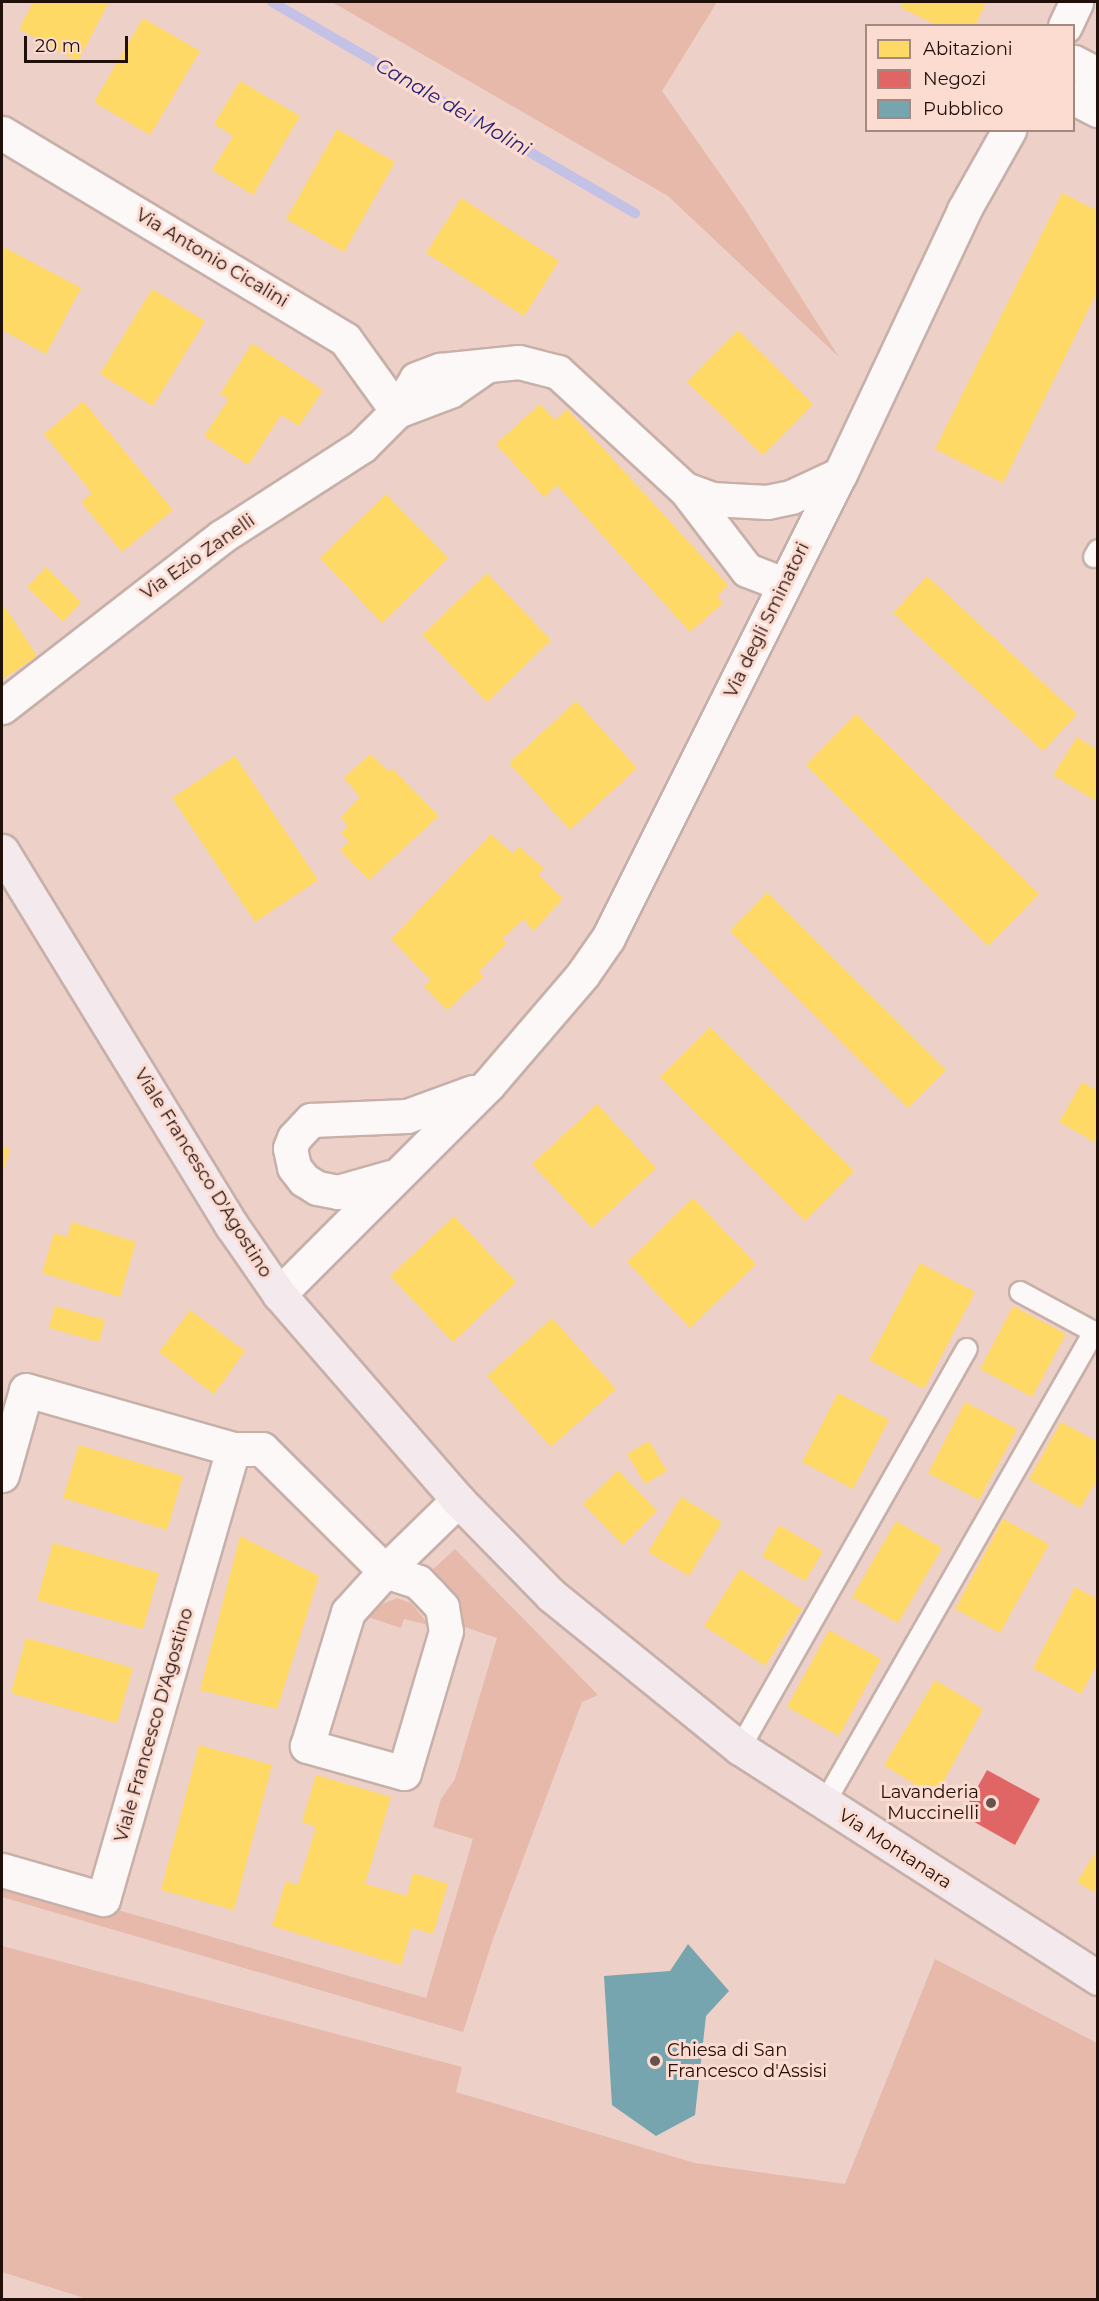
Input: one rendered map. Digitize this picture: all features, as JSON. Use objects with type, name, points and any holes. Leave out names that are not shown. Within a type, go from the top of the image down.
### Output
[{"type":"main road","name":"Viale Francesco D'Agostino","points":[[2,851],[232,1227],[279,1293],[458,1500],[551,1595],[640,1670]]},
{"type":"main road","name":"Via Montanara","points":[[640,1670],[740,1748],[1098,1978]]},
{"type":"street","points":[[1066,24],[1076,2]]},
{"type":"street","points":[[1075,63],[1098,75]]},
{"type":"street","points":[[1075,98],[1098,110]]},
{"type":"street","name":"Via degli Sminatori","points":[[279,1293],[488,1085],[583,974],[608,938],[840,474],[964,210],[1008,132]]},
{"type":"street","name":"Via Antonio Cicalini","points":[[2,133],[345,339],[397,411]]},
{"type":"street","points":[[397,411],[450,391],[488,364],[519,362],[558,372],[684,489],[747,570],[784,584]]},
{"type":"street","name":"Via Ezio Zanelli","points":[[2,707],[220,537],[362,446],[397,411]]},
{"type":"street","points":[[684,489],[712,499],[767,502],[791,497],[840,474]]},
{"type":"street","name":"Via degli Sminatori","points":[[395,1176],[338,1192],[318,1188],[304,1180],[294,1167],[290,1148],[299,1128],[311,1120],[407,1116],[456,1101],[488,1085]]},
{"type":"street","points":[[2,1475],[26,1390],[233,1449],[262,1449],[385,1571],[418,1582],[442,1607],[446,1631],[404,1773],[307,1746],[348,1612],[385,1571],[458,1500]]},
{"type":"street","name":"Viale Francesco D'Agostino","points":[[2,1870],[103,1899],[233,1449]]},
{"type":"lane","points":[[824,1804],[1094,1332],[1020,1292]]},
{"type":"lane","points":[[740,1748],[967,1349]]},
{"type":"shaded area","points":[[332,2],[717,2],[662,91],[746,211],[839,357],[668,196]]},
{"type":"shaded area","points":[[455,1549],[598,1695],[582,1702],[493,1939],[463,2032],[2,1897],[2,1877],[426,1998],[473,1839],[433,1827],[441,1799],[455,1779],[497,1638],[462,1626],[454,1597],[431,1571]]},
{"type":"shaded area","points":[[397,1598],[411,1603],[429,1625],[404,1619],[401,1628],[368,1617],[373,1608]]},
{"type":"shaded area","points":[[2,1946],[462,2067],[456,2092],[695,2163],[845,2184],[935,1959],[1097,2043],[1097,2299],[87,2299],[2,2272]]},
{"type":"building: Abitazioni","points":[[33,2],[109,2],[78,61],[19,29]]},
{"type":"building: Abitazioni","points":[[903,2],[986,2],[976,24],[935,24],[901,8]]},
{"type":"building: Abitazioni","points":[[143,18],[200,51],[150,135],[94,102]]},
{"type":"building: Abitazioni","points":[[240,81],[300,116],[253,195],[212,170],[233,136],[214,124]]},
{"type":"building: Abitazioni","points":[[337,129],[395,162],[344,252],[286,219]]},
{"type":"building: Abitazioni","points":[[1062,193],[1098,211],[1098,290],[1003,483],[935,449]]},
{"type":"building: Abitazioni","points":[[461,198],[559,261],[524,316],[426,253]]},
{"type":"building: Abitazioni","points":[[2,246],[81,288],[46,354],[2,330]]},
{"type":"building: Abitazioni","points":[[152,289],[205,321],[153,406],[100,374]]},
{"type":"building: Abitazioni","points":[[738,330],[813,404],[763,455],[687,382]]},
{"type":"building: Abitazioni","points":[[252,343],[323,390],[299,426],[281,415],[248,465],[204,436],[229,399],[220,394]]},
{"type":"building: Abitazioni","points":[[83,401],[173,510],[122,552],[81,502],[92,493],[44,434]]},
{"type":"building: Abitazioni","points":[[540,404],[555,420],[567,409],[728,585],[717,596],[723,603],[690,632],[557,485],[544,497],[496,444]]},
{"type":"building: Abitazioni","points":[[386,494],[448,558],[382,623],[320,558]]},
{"type":"building: Abitazioni","points":[[46,567],[81,602],[63,622],[27,587]]},
{"type":"building: Abitazioni","points":[[487,573],[551,640],[487,702],[422,635]]},
{"type":"building: Abitazioni","points":[[927,576],[1077,714],[1043,751],[893,613]]},
{"type":"building: Abitazioni","points":[[5,607],[37,656],[2,680],[2,610]]},
{"type":"building: Abitazioni","points":[[576,701],[637,768],[570,830],[509,763]]},
{"type":"building: Abitazioni","points":[[856,714],[1039,894],[988,946],[806,765]]},
{"type":"building: Abitazioni","points":[[1077,737],[1098,750],[1098,794],[1094,800],[1053,775]]},
{"type":"building: Abitazioni","points":[[370,754],[389,772],[392,768],[439,816],[369,880],[340,850],[349,841],[341,833],[348,826],[341,817],[360,797],[344,778]]},
{"type":"building: Abitazioni","points":[[235,756],[318,880],[255,922],[172,798]]},
{"type":"building: Abitazioni","points":[[491,834],[513,854],[519,846],[544,869],[538,874],[563,899],[533,931],[524,919],[502,939],[507,943],[479,972],[484,976],[447,1010],[424,986],[431,980],[391,939]]},
{"type":"building: Abitazioni","points":[[767,892],[946,1070],[908,1108],[730,931]]},
{"type":"building: Abitazioni","points":[[710,1027],[854,1171],[805,1221],[660,1077]]},
{"type":"building: Abitazioni","points":[[1082,1082],[1098,1091],[1098,1144],[1059,1122]]},
{"type":"building: Abitazioni","points":[[597,1104],[656,1168],[592,1228],[532,1164]]},
{"type":"building: Abitazioni","points":[[2,1146],[10,1149],[2,1176]]},
{"type":"building: Abitazioni","points":[[693,1198],[756,1264],[690,1328],[627,1262]]},
{"type":"building: Abitazioni","points":[[454,1216],[516,1282],[453,1342],[390,1276]]},
{"type":"building: Abitazioni","points":[[72,1222],[136,1242],[120,1297],[42,1273],[54,1233],[67,1237]]},
{"type":"building: Abitazioni","points":[[920,1263],[975,1292],[924,1389],[869,1360]]},
{"type":"building: Abitazioni","points":[[55,1306],[105,1320],[99,1342],[49,1328]]},
{"type":"building: Abitazioni","points":[[1013,1306],[1066,1334],[1032,1397],[980,1369]]},
{"type":"building: Abitazioni","points":[[190,1310],[245,1351],[214,1394],[159,1352]]},
{"type":"building: Abitazioni","points":[[552,1318],[616,1389],[551,1447],[487,1376]]},
{"type":"building: Abitazioni","points":[[838,1393],[889,1420],[853,1489],[802,1462]]},
{"type":"building: Abitazioni","points":[[965,1402],[1017,1429],[979,1500],[928,1473]]},
{"type":"building: Abitazioni","points":[[1061,1422],[1098,1442],[1098,1478],[1080,1508],[1029,1479]]},
{"type":"building: Abitazioni","points":[[649,1441],[667,1471],[645,1484],[627,1454]]},
{"type":"building: Abitazioni","points":[[79,1445],[183,1476],[167,1530],[63,1498]]},
{"type":"building: Abitazioni","points":[[618,1470],[657,1511],[623,1545],[583,1504]]},
{"type":"building: Abitazioni","points":[[681,1497],[722,1522],[689,1576],[648,1552]]},
{"type":"building: Abitazioni","points":[[1003,1519],[1049,1544],[1000,1633],[955,1609]]},
{"type":"building: Abitazioni","points":[[896,1521],[942,1548],[898,1623],[852,1597]]},
{"type":"building: Abitazioni","points":[[779,1525],[823,1551],[805,1581],[762,1556]]},
{"type":"building: Abitazioni","points":[[240,1536],[319,1576],[277,1709],[200,1690]]},
{"type":"building: Abitazioni","points":[[53,1543],[159,1573],[143,1629],[37,1600]]},
{"type":"building: Abitazioni","points":[[740,1569],[802,1609],[765,1666],[704,1626]]},
{"type":"building: Abitazioni","points":[[1075,1587],[1098,1599],[1098,1662],[1081,1694],[1033,1668]]},
{"type":"building: Abitazioni","points":[[829,1630],[881,1659],[839,1736],[787,1707]]},
{"type":"building: Abitazioni","points":[[26,1638],[133,1668],[117,1723],[11,1693]]},
{"type":"building: Abitazioni","points":[[935,1680],[983,1709],[935,1797],[884,1765]]},
{"type":"building: Abitazioni","points":[[199,1745],[272,1765],[234,1910],[161,1890]]},
{"type":"building: Abitazioni","points":[[316,1775],[391,1797],[365,1884],[407,1896],[413,1873],[448,1884],[433,1934],[412,1928],[401,1965],[272,1926],[286,1881],[298,1885],[316,1827],[302,1822]]},
{"type":"building: Abitazioni","points":[[1098,1848],[1098,1894],[1077,1882]]},
{"type":"building: Negozi","points":[[987,1770],[1040,1799],[1015,1845],[962,1815]]},
{"type":"building: Pubblico","name":"Chiesa di San Francesco d'Assisi","points":[[688,1944],[729,1991],[706,2016],[695,2115],[656,2136],[612,2105],[604,1976],[670,1971]]},
{"type":"waterway","name":"Canale dei Molini","points":[[272,2],[635,213]]},
{"type":"place","name":"Lavanderia Muccinelli","points":[[991,1803]]},
{"type":"place","name":"Chiesa di San Francesco d'Assisi","points":[[655,2061]]}]
